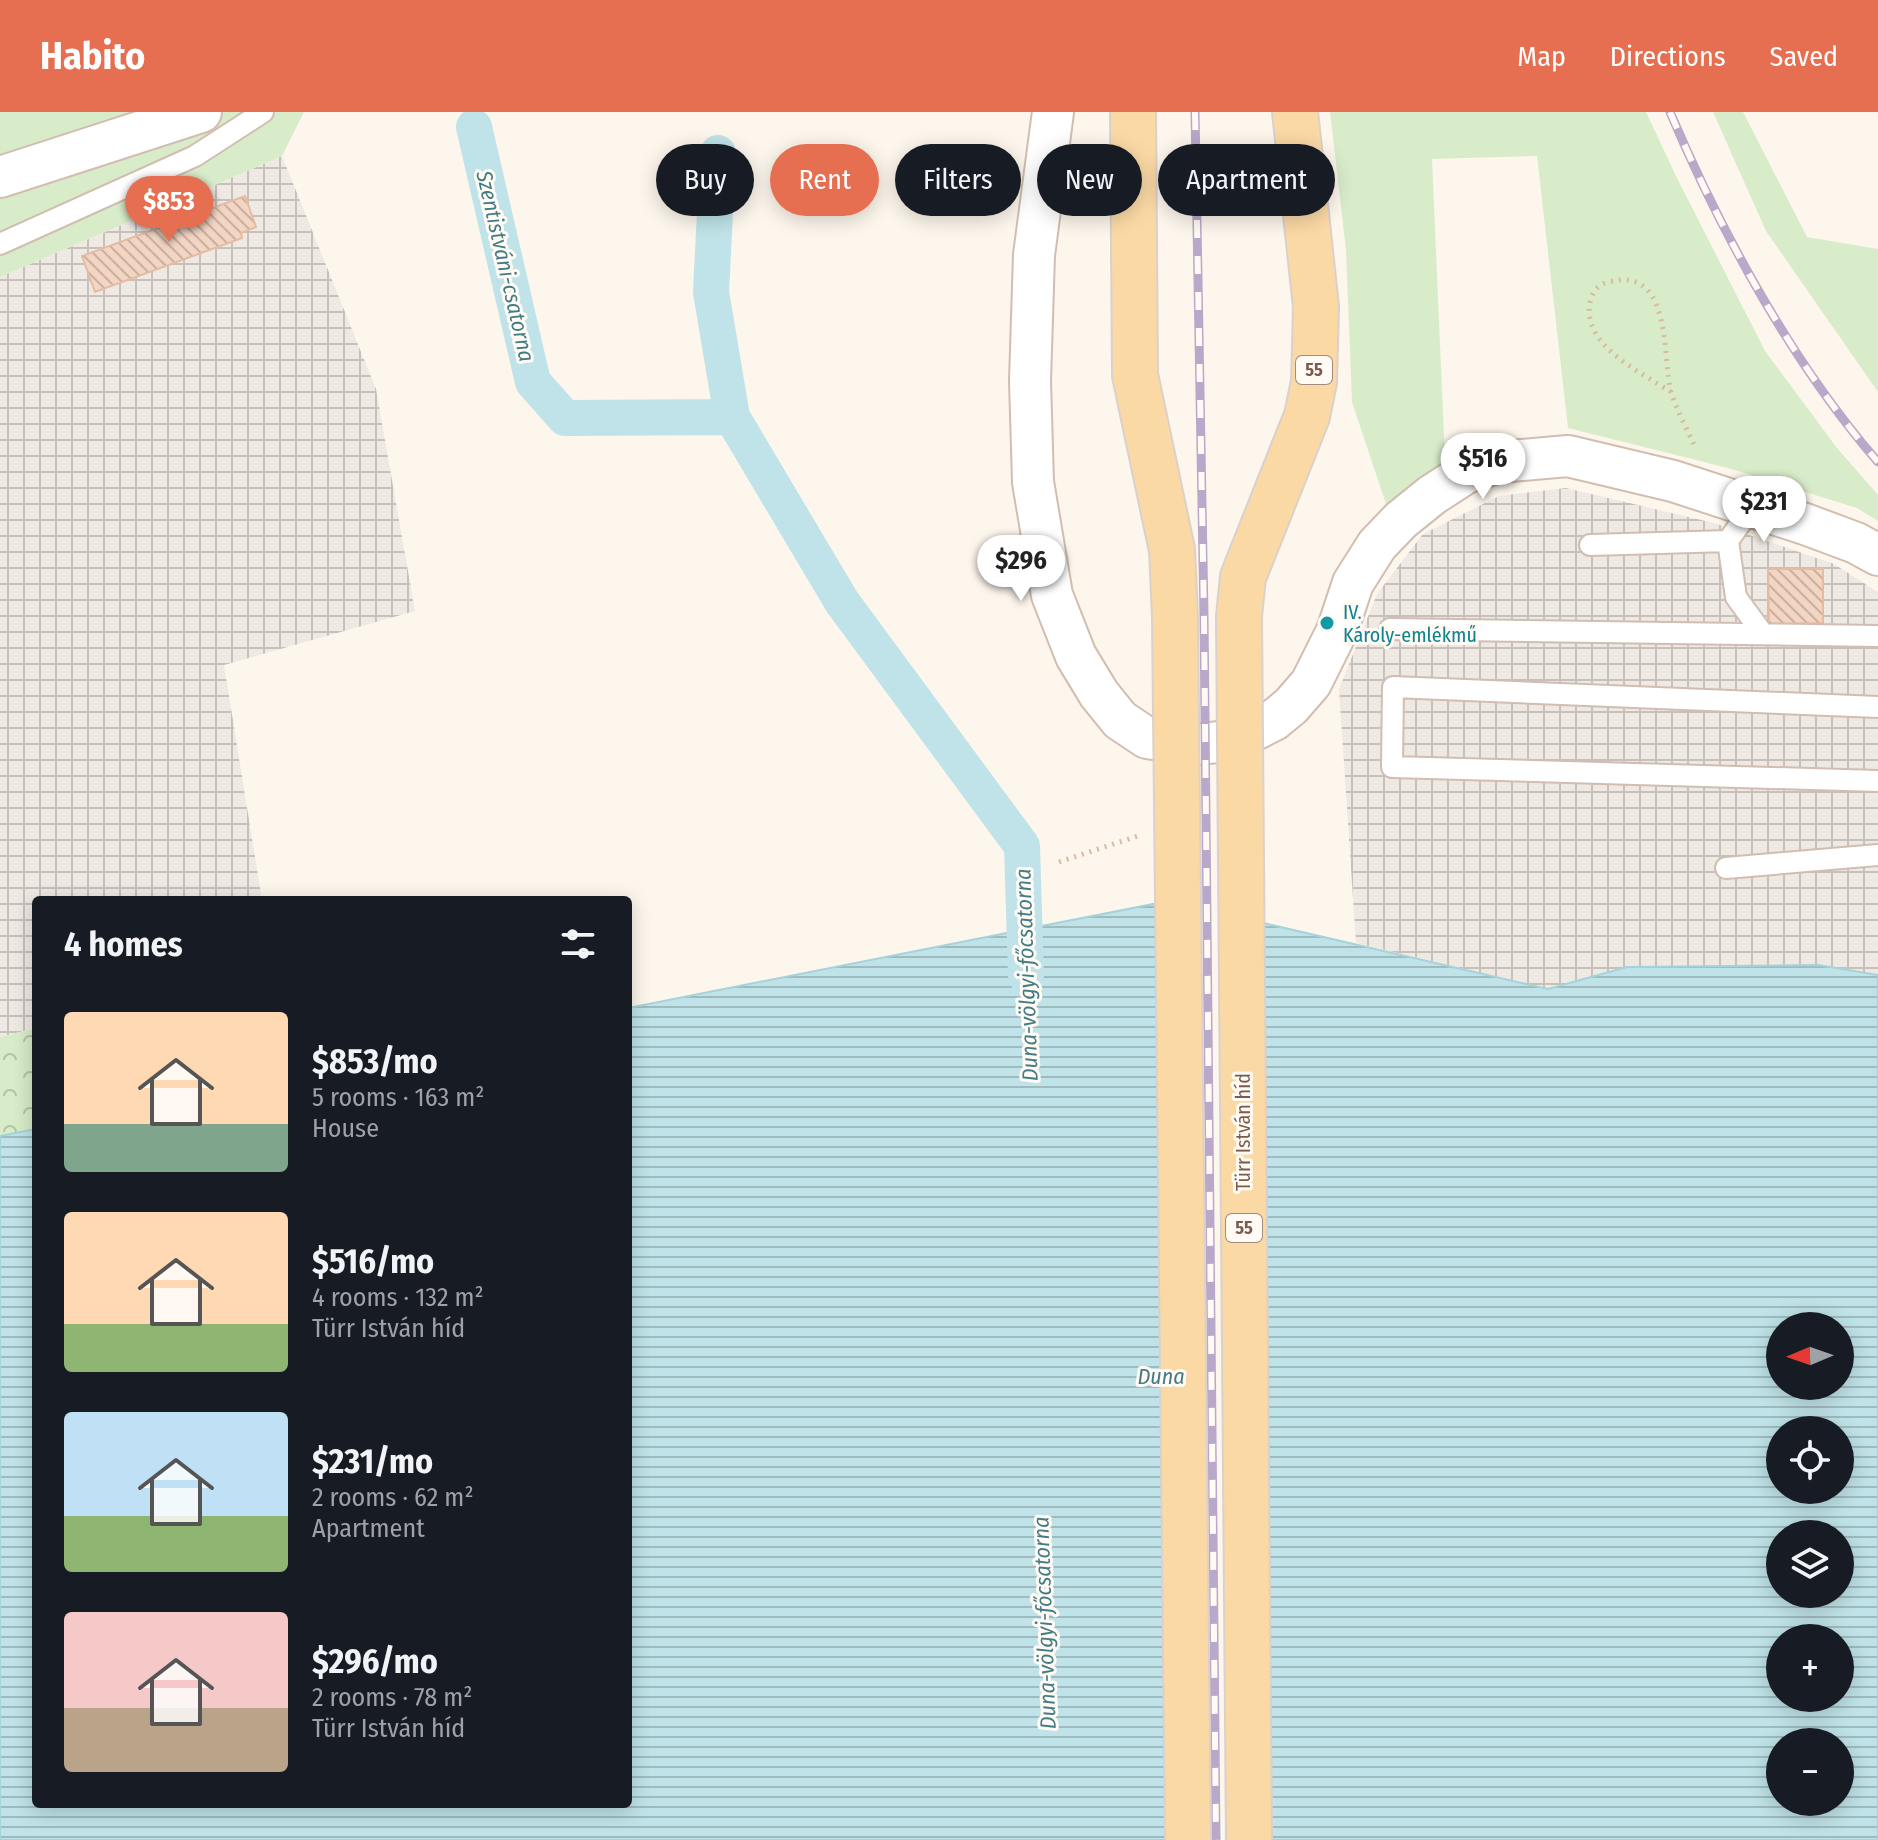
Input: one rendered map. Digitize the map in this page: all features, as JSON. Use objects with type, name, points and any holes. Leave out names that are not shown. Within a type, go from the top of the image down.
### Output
[{"type":"main road","points":[[1133,112],[1135,375],[1172,550],[1175,617],[1188,1840]]},
{"type":"main road","name":"Türr István híd","points":[[1249,1840],[1239,616],[1243,577],[1307,416],[1314,382],[1316,307],[1295,112]]},
{"type":"street","points":[[0,177],[201,112]]},
{"type":"street","points":[[1053,112],[1034,255],[1030,381],[1033,482],[1052,595],[1076,656],[1099,694],[1120,720],[1147,738],[1192,745],[1235,740],[1283,713],[1311,683],[1323,662],[1353,583],[1377,545],[1401,520],[1466,473],[1499,462],[1568,456],[1673,481],[1856,543],[1878,555]]},
{"type":"lane","points":[[0,244],[195,156],[263,112]]},
{"type":"lane","points":[[1734,500],[1728,541],[1736,597],[1763,634]]},
{"type":"lane","points":[[1590,545],[1728,541]]},
{"type":"lane","points":[[1390,629],[1878,636]]},
{"type":"lane","points":[[1878,707],[1393,687],[1392,767],[1878,781]]},
{"type":"lane","points":[[1726,868],[1878,855]]},
{"type":"path","points":[[1671,392],[1601,344],[1593,331],[1590,303],[1594,290],[1604,283],[1618,279],[1633,282],[1644,287],[1653,298],[1665,333],[1671,392],[1734,500]]},
{"type":"path","points":[[1059,862],[1148,833]]},
{"type":"shaded area","points":[[282,156],[376,389],[415,611],[224,665],[261,896],[32,896],[32,1029],[0,1037],[0,277]]},
{"type":"shaded area","points":[[1566,488],[1714,523],[1834,564],[1878,592],[1878,975],[1818,965],[1627,967],[1548,989],[1356,943],[1339,689],[1377,594],[1423,534],[1499,496]]},
{"type":"green space","points":[[0,112],[304,112],[282,156],[0,277]]},
{"type":"green space","points":[[1330,112],[1646,112],[1765,351],[1837,448],[1878,495],[1878,521],[1857,508],[1728,468],[1568,428],[1537,156],[1432,159],[1445,460],[1387,507],[1352,402],[1346,250]]},
{"type":"green space","points":[[1713,112],[1743,112],[1807,237],[1878,249],[1878,392],[1766,231]]},
{"type":"green space","points":[[32,1029],[32,1130],[0,1136],[0,1037]]},
{"type":"water","name":"Duna","points":[[1168,901],[1548,989],[1627,967],[1818,965],[1878,975],[1878,1840],[0,1840],[0,1136],[32,1130],[32,1808],[632,1808],[632,1007]]},
{"type":"pier","points":[[1168,897],[1257,916],[1267,1840],[1166,1840],[1156,899]]},
{"type":"building","points":[[245,196],[256,227],[241,233],[242,238],[95,292],[82,256]]},
{"type":"building","points":[[1768,569],[1823,569],[1823,623],[1769,624]]},
{"type":"waterway","name":"Szentistváni-csatorna","points":[[474,127],[533,382],[565,418],[732,417]]},
{"type":"waterway","name":"Duna-völgyi-főcsatorna","points":[[715,216],[711,292],[732,417],[842,602],[1022,846],[1026,976]]},
{"type":"railway","points":[[1195,112],[1204,616],[1216,1840]]},
{"type":"railway","points":[[1670,112],[1712,203],[1761,295],[1816,382],[1878,462]]},
{"type":"place","name":"IV. Károly-emlékmű","points":[[1327,623]]}]
